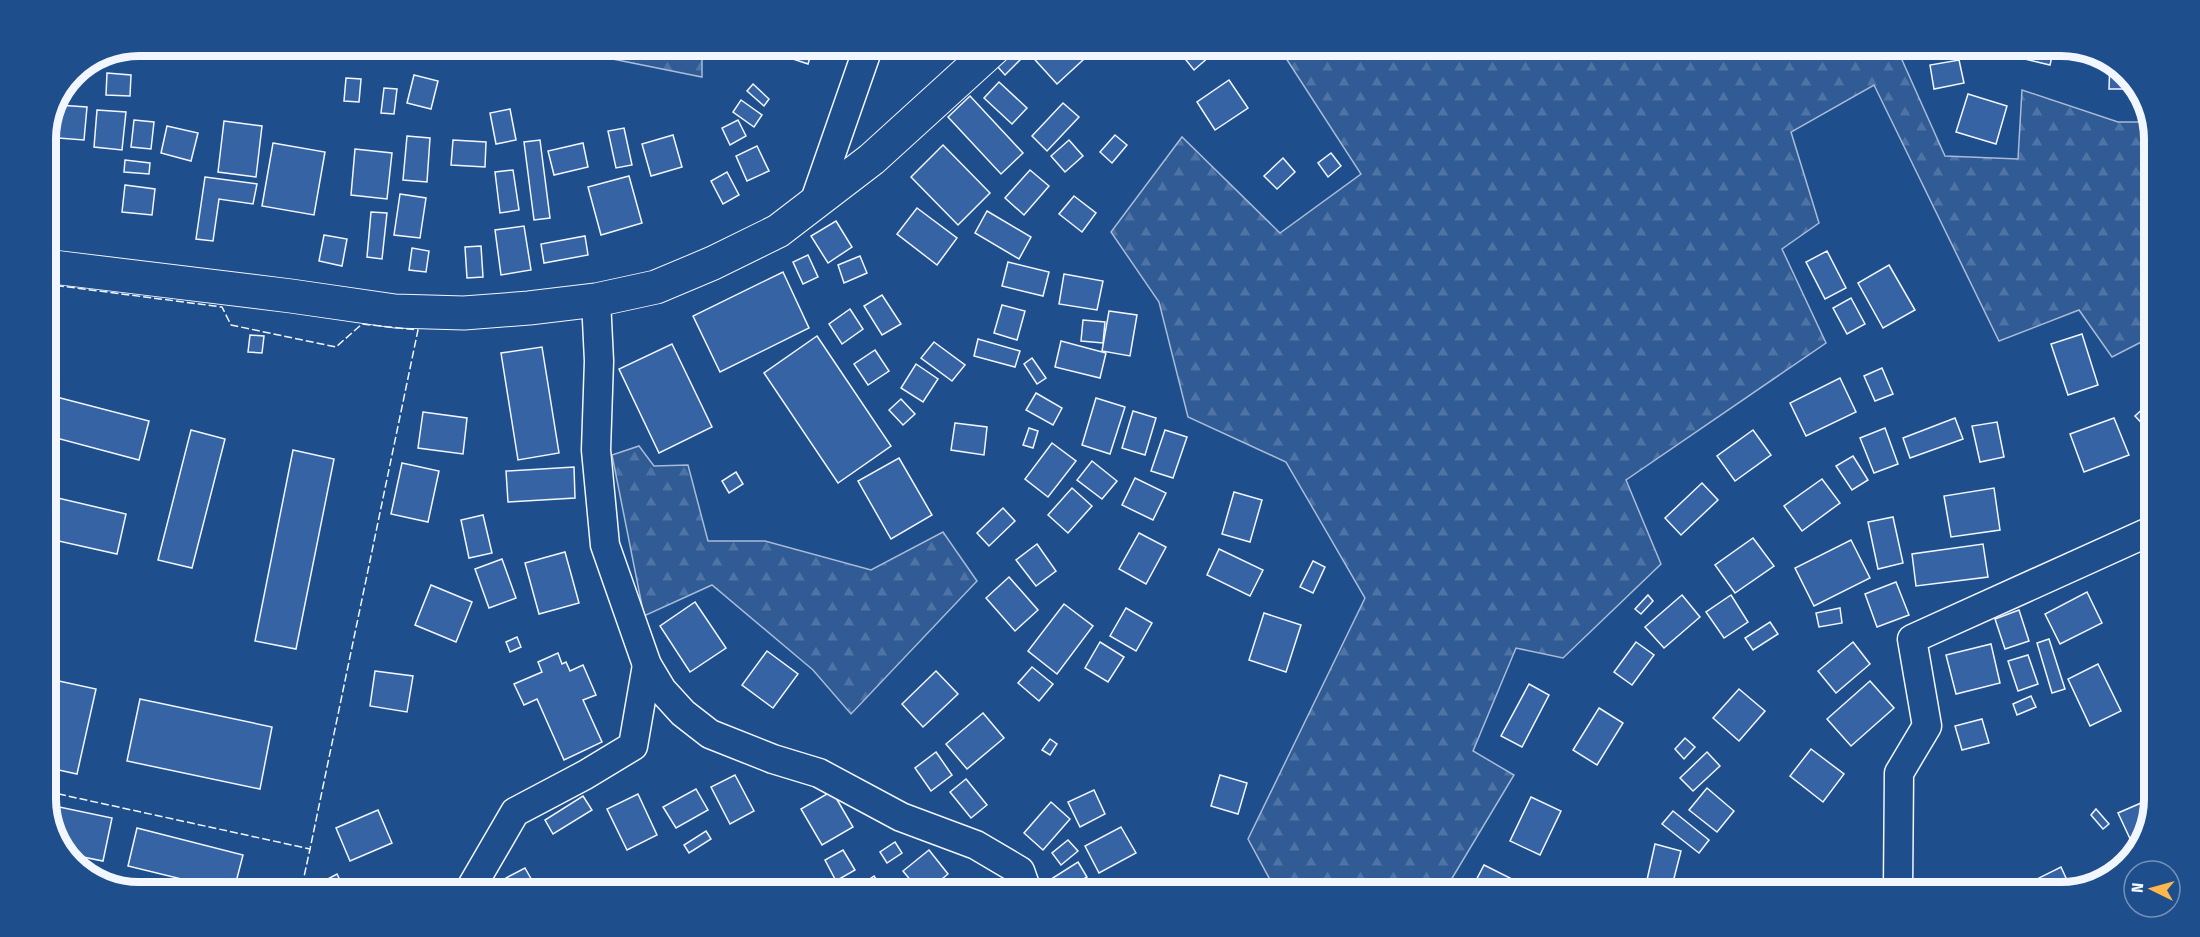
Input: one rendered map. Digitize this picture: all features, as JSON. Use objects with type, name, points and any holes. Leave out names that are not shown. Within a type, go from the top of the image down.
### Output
[{"type":"main road","points":[[56,267],[395,311],[464,313],[596,300],[656,286],[713,263],[778,231],[872,159],[985,56]]},
{"type":"street","points":[[814,203],[865,56]]},
{"type":"street","points":[[596,300],[599,361],[596,450],[605,545],[647,665],[663,690],[683,713],[710,734],[773,759],[819,773],[901,817],[976,845],[1020,871],[1024,881]]},
{"type":"street","points":[[1898,881],[1899,773],[1927,726],[1912,639],[2144,534]]},
{"type":"street","points":[[475,881],[515,812],[585,775],[633,746],[647,665]]},
{"type":"green space","points":[[598,56],[702,56],[702,77]]},
{"type":"green space","points":[[1285,56],[1900,56],[1945,156],[2018,159],[2022,90],[2118,122],[2143,122],[2144,341],[2112,357],[2079,310],[1999,341],[1874,85],[1791,132],[1819,223],[1782,249],[1826,343],[1626,480],[1661,564],[1563,658],[1516,648],[1473,751],[1514,775],[1450,881],[1271,881],[1248,839],[1365,598],[1286,462],[1188,417],[1159,302],[1111,232],[1182,137],[1280,233],[1361,174]]},
{"type":"green space","points":[[639,446],[654,466],[688,465],[708,541],[765,541],[871,570],[943,532],[977,581],[851,714],[813,670],[712,585],[644,616],[612,455]]},
{"type":"building","points":[[784,56],[810,56],[808,64]]},
{"type":"building","points":[[1007,56],[1016,56],[1020,60],[1005,75],[997,66]]},
{"type":"building","points":[[1032,56],[1087,56],[1057,84]]},
{"type":"building","points":[[1183,56],[1210,56],[1194,70]]},
{"type":"building","points":[[2012,56],[2052,56],[2050,65]]},
{"type":"building","points":[[1959,60],[1964,83],[1934,89],[1930,65]]},
{"type":"building","points":[[2110,70],[2127,89],[2109,89]]},
{"type":"building","points":[[107,73],[131,75],[130,96],[106,95]]},
{"type":"building","points":[[414,75],[438,81],[431,109],[407,103]]},
{"type":"building","points":[[346,78],[361,79],[359,102],[344,101]]},
{"type":"building","points":[[1229,80],[1248,108],[1215,130],[1197,102]]},
{"type":"building","points":[[999,82],[1027,108],[1012,124],[984,98]]},
{"type":"building","points":[[753,84],[769,99],[764,106],[747,91]]},
{"type":"building","points":[[384,88],[397,89],[394,114],[381,113]]},
{"type":"building","points":[[1968,94],[2007,106],[1996,144],[1956,132]]},
{"type":"building","points":[[970,96],[1023,153],[1001,174],[948,117]]},
{"type":"building","points":[[741,100],[762,115],[754,127],[733,112]]},
{"type":"building","points":[[1063,103],[1079,117],[1047,151],[1032,136]]},
{"type":"building","points":[[62,105],[87,107],[84,140],[56,138],[57,122]]},
{"type":"building","points":[[510,109],[516,140],[496,144],[490,113]]},
{"type":"building","points":[[97,110],[126,112],[122,150],[94,147]]},
{"type":"building","points":[[134,120],[154,122],[151,149],[131,147]]},
{"type":"building","points":[[738,120],[746,136],[730,145],[722,128]]},
{"type":"building","points":[[224,121],[262,126],[256,177],[218,172]]},
{"type":"building","points":[[167,126],[198,133],[191,161],[161,153]]},
{"type":"building","points":[[624,128],[632,165],[616,168],[608,131]]},
{"type":"building","points":[[673,135],[682,167],[651,176],[642,144]]},
{"type":"building","points":[[1115,135],[1127,145],[1112,163],[1100,152]]},
{"type":"building","points":[[407,136],[430,138],[427,182],[403,180]]},
{"type":"building","points":[[453,140],[486,142],[485,167],[451,165]]},
{"type":"building","points":[[540,140],[550,218],[534,220],[524,142]]},
{"type":"building","points":[[1069,140],[1083,156],[1065,172],[1051,156]]},
{"type":"building","points":[[273,143],[325,152],[314,215],[262,206]]},
{"type":"building","points":[[583,143],[588,167],[554,175],[548,151]]},
{"type":"building","points":[[943,145],[990,193],[958,225],[911,177]]},
{"type":"building","points":[[757,146],[769,171],[747,181],[736,156]]},
{"type":"building","points":[[355,149],[392,153],[387,199],[351,195]]},
{"type":"building","points":[[1331,153],[1341,166],[1328,177],[1318,163]]},
{"type":"building","points":[[1283,158],[1295,172],[1277,189],[1264,176]]},
{"type":"building","points":[[125,160],[150,163],[149,174],[124,172]]},
{"type":"building","points":[[513,170],[519,210],[500,213],[495,172]]},
{"type":"building","points":[[1030,170],[1049,186],[1024,215],[1005,198]]},
{"type":"building","points":[[727,172],[739,195],[723,204],[711,181]]},
{"type":"building","points":[[629,176],[642,223],[601,235],[588,187]]},
{"type":"building","points":[[205,177],[257,184],[253,204],[219,199],[213,241],[196,239]]},
{"type":"building","points":[[125,185],[155,189],[152,215],[122,212]]},
{"type":"building","points":[[400,194],[426,198],[420,238],[394,235]]},
{"type":"building","points":[[1074,196],[1096,213],[1082,232],[1059,214]]},
{"type":"building","points":[[917,208],[957,238],[937,265],[897,234]]},
{"type":"building","points":[[987,211],[1031,237],[1019,259],[975,233]]},
{"type":"building","points":[[371,212],[387,213],[382,259],[367,257]]},
{"type":"building","points":[[836,221],[852,247],[828,263],[811,236]]},
{"type":"building","points":[[524,226],[531,270],[501,275],[495,230]]},
{"type":"building","points":[[324,235],[347,239],[342,266],[319,261]]},
{"type":"building","points":[[585,236],[588,255],[544,263],[541,244]]},
{"type":"building","points":[[481,246],[483,277],[467,278],[465,247]]},
{"type":"building","points":[[412,248],[429,251],[426,272],[409,270]]},
{"type":"building","points":[[1827,251],[1846,288],[1825,299],[1806,262]]},
{"type":"building","points":[[808,255],[818,277],[803,284],[793,262]]},
{"type":"building","points":[[860,256],[867,273],[844,283],[838,265]]},
{"type":"building","points":[[1008,262],[1049,272],[1043,296],[1002,286]]},
{"type":"building","points":[[1889,265],[1915,310],[1883,328],[1858,283]]},
{"type":"building","points":[[783,272],[809,328],[720,372],[693,316]]},
{"type":"building","points":[[1064,274],[1103,281],[1097,310],[1059,304]]},
{"type":"building","points":[[882,295],[901,324],[882,335],[864,306]]},
{"type":"building","points":[[1851,298],[1865,324],[1847,334],[1833,308]]},
{"type":"building","points":[[1002,305],[1025,311],[1017,340],[994,333]]},
{"type":"building","points":[[850,309],[863,329],[842,344],[829,324]]},
{"type":"building","points":[[1109,311],[1137,315],[1130,356],[1102,351]]},
{"type":"building","points":[[1083,320],[1105,322],[1103,343],[1081,341]]},
{"type":"building","points":[[2082,334],[2098,385],[2068,395],[2051,344]]},
{"type":"building","points":[[250,335],[264,336],[262,353],[248,352]]},
{"type":"building","points":[[817,336],[891,446],[838,483],[764,373]]},
{"type":"building","points":[[978,339],[1020,351],[1015,367],[974,356]]},
{"type":"building","points":[[1061,341],[1106,353],[1100,378],[1055,367]]},
{"type":"building","points":[[934,342],[965,365],[952,381],[921,358]]},
{"type":"building","points":[[672,344],[712,427],[659,453],[619,369]]},
{"type":"building","points":[[542,347],[559,453],[518,460],[501,353]]},
{"type":"building","points":[[875,350],[889,371],[868,385],[854,364]]},
{"type":"building","points":[[1032,358],[1046,378],[1037,384],[1024,364]]},
{"type":"building","points":[[916,364],[938,379],[923,402],[901,388]]},
{"type":"building","points":[[1882,368],[1893,394],[1875,401],[1864,376]]},
{"type":"building","points":[[1840,378],[1856,412],[1806,436],[1790,403]]},
{"type":"building","points":[[1036,393],[1062,408],[1053,425],[1026,410]]},
{"type":"building","points":[[56,397],[149,421],[139,460],[56,438]]},
{"type":"building","points":[[1096,398],[1125,407],[1110,454],[1082,445]]},
{"type":"building","points":[[901,399],[915,414],[903,425],[889,410]]},
{"type":"building","points":[[2144,408],[2144,426],[2135,416]]},
{"type":"building","points":[[1133,411],[1156,418],[1145,455],[1122,448]]},
{"type":"building","points":[[423,412],[467,418],[463,454],[418,448]]},
{"type":"building","points":[[1955,418],[1963,439],[1910,458],[1903,438]]},
{"type":"building","points":[[2114,418],[2129,455],[2084,472],[2070,434]]},
{"type":"building","points":[[1997,422],[2004,457],[1980,462],[1972,426]]},
{"type":"building","points":[[955,423],[987,427],[984,455],[951,450]]},
{"type":"building","points":[[1029,428],[1038,431],[1033,448],[1023,445]]},
{"type":"building","points":[[1885,428],[1898,464],[1874,473],[1860,438]]},
{"type":"building","points":[[191,430],[225,439],[192,568],[158,560]]},
{"type":"building","points":[[1165,430],[1187,437],[1173,478],[1151,471]]},
{"type":"building","points":[[1753,430],[1771,455],[1735,481],[1717,456]]},
{"type":"building","points":[[1052,443],[1076,461],[1048,497],[1025,479]]},
{"type":"building","points":[[293,450],[334,459],[296,649],[255,641]]},
{"type":"building","points":[[1853,456],[1868,480],[1852,490],[1836,466]]},
{"type":"building","points":[[899,458],[932,515],[891,539],[858,481]]},
{"type":"building","points":[[1092,461],[1117,481],[1102,499],[1077,480]]},
{"type":"building","points":[[402,463],[439,471],[428,522],[391,514]]},
{"type":"building","points":[[574,467],[575,498],[508,502],[506,471]]},
{"type":"building","points":[[736,472],[743,484],[729,493],[722,481]]},
{"type":"building","points":[[1135,478],[1166,493],[1153,520],[1122,505]]},
{"type":"building","points":[[1822,479],[1840,503],[1802,531],[1784,506]]},
{"type":"building","points":[[1702,483],[1718,500],[1681,535],[1665,518]]},
{"type":"building","points":[[1072,488],[1092,506],[1068,533],[1048,515]]},
{"type":"building","points":[[1994,488],[2000,530],[1951,537],[1944,496]]},
{"type":"building","points":[[1234,492],[1262,500],[1250,542],[1222,534]]},
{"type":"building","points":[[56,498],[126,514],[117,554],[56,540]]},
{"type":"building","points":[[1003,508],[1015,521],[989,546],[977,533]]},
{"type":"building","points":[[483,515],[492,553],[469,558],[461,520]]},
{"type":"building","points":[[1893,517],[1903,563],[1878,569],[1868,522]]},
{"type":"building","points":[[1139,533],[1166,547],[1146,584],[1119,569]]},
{"type":"building","points":[[1753,538],[1774,566],[1735,593],[1715,565]]},
{"type":"building","points":[[1851,540],[1870,578],[1814,606],[1795,568]]},
{"type":"building","points":[[1037,544],[1056,571],[1036,586],[1016,560]]},
{"type":"building","points":[[1983,544],[1988,577],[1916,586],[1912,554]]},
{"type":"building","points":[[1219,549],[1263,570],[1250,596],[1207,575]]},
{"type":"building","points":[[565,552],[579,603],[539,614],[525,563]]},
{"type":"building","points":[[502,559],[516,598],[489,608],[475,569]]},
{"type":"building","points":[[1313,561],[1325,567],[1313,593],[1300,587]]},
{"type":"building","points":[[1009,577],[1038,610],[1015,631],[986,598]]},
{"type":"building","points":[[1896,582],[1909,615],[1877,627],[1865,594]]},
{"type":"building","points":[[431,585],[472,602],[456,642],[415,625]]},
{"type":"building","points":[[2087,592],[2102,623],[2060,644],[2045,614]]},
{"type":"building","points":[[1648,595],[1653,601],[1641,614],[1635,609]]},
{"type":"building","points":[[1682,595],[1700,617],[1664,648],[1645,627]]},
{"type":"building","points":[[1731,595],[1748,622],[1724,638],[1706,612]]},
{"type":"building","points":[[695,602],[726,648],[690,672],[660,626]]},
{"type":"building","points":[[1064,604],[1093,626],[1057,674],[1028,651]]},
{"type":"building","points":[[1126,608],[1152,623],[1136,651],[1110,636]]},
{"type":"building","points":[[1840,608],[1842,623],[1819,627],[1816,613]]},
{"type":"building","points":[[2019,610],[2029,641],[2005,649],[1995,619]]},
{"type":"building","points":[[1264,613],[1301,625],[1286,672],[1249,660]]},
{"type":"building","points":[[1770,622],[1778,634],[1753,650],[1745,638]]},
{"type":"building","points":[[517,637],[521,647],[510,652],[506,642]]},
{"type":"building","points":[[2049,639],[2065,689],[2052,693],[2037,643]]},
{"type":"building","points":[[1100,642],[1124,657],[1108,682],[1085,668]]},
{"type":"building","points":[[1636,642],[1654,655],[1632,685],[1614,672]]},
{"type":"building","points":[[1853,642],[1870,664],[1836,693],[1818,671]]},
{"type":"building","points":[[1991,644],[2000,683],[1956,694],[1946,655]]},
{"type":"building","points":[[767,651],[798,674],[773,708],[742,685]]},
{"type":"building","points":[[558,653],[562,664],[566,662],[570,671],[583,665],[596,695],[583,700],[602,742],[564,760],[537,699],[524,705],[514,684],[542,672],[538,662]]},
{"type":"building","points":[[2028,655],[2038,684],[2018,691],[2008,661]]},
{"type":"building","points":[[2098,664],[2121,711],[2090,726],[2068,679]]},
{"type":"building","points":[[1032,667],[1053,684],[1039,701],[1018,683]]},
{"type":"building","points":[[375,671],[413,676],[407,712],[370,706]]},
{"type":"building","points":[[936,671],[958,694],[923,727],[902,704]]},
{"type":"building","points":[[56,680],[96,689],[77,774],[56,769]]},
{"type":"building","points":[[1870,681],[1894,708],[1851,746],[1827,719]]},
{"type":"building","points":[[1529,684],[1549,695],[1522,747],[1501,736]]},
{"type":"building","points":[[1739,689],[1765,711],[1739,741],[1713,718]]},
{"type":"building","points":[[2031,696],[2036,707],[2017,715],[2013,704]]},
{"type":"building","points":[[140,699],[272,727],[260,789],[127,761]]},
{"type":"building","points":[[1599,708],[1623,723],[1597,765],[1573,750]]},
{"type":"building","points":[[983,713],[1004,738],[967,769],[946,744]]},
{"type":"building","points":[[1982,719],[1989,743],[1962,750],[1955,726]]},
{"type":"building","points":[[1685,738],[1695,747],[1684,759],[1675,749]]},
{"type":"building","points":[[1050,739],[1057,744],[1050,755],[1042,750]]},
{"type":"building","points":[[1811,749],[1844,774],[1823,802],[1790,776]]},
{"type":"building","points":[[936,752],[952,775],[931,791],[915,768]]},
{"type":"building","points":[[1707,752],[1720,766],[1693,791],[1680,778]]},
{"type":"building","points":[[735,775],[754,811],[730,824],[711,787]]},
{"type":"building","points":[[1220,775],[1247,783],[1238,814],[1211,806]]},
{"type":"building","points":[[966,779],[987,805],[971,818],[950,792]]},
{"type":"building","points":[[1707,788],[1734,811],[1717,832],[1689,810]]},
{"type":"building","points":[[696,789],[708,810],[676,828],[663,807]]},
{"type":"building","points":[[1094,790],[1105,814],[1080,827],[1068,802]]},
{"type":"building","points":[[832,791],[853,827],[822,845],[801,809]]},
{"type":"building","points":[[638,794],[657,835],[627,850],[607,809]]},
{"type":"building","points":[[583,796],[592,810],[553,834],[545,820]]},
{"type":"building","points":[[1531,797],[1561,811],[1540,855],[1510,841]]},
{"type":"building","points":[[1051,802],[1070,819],[1043,850],[1024,833]]},
{"type":"building","points":[[2144,802],[2143,815],[2132,842],[2118,813]]},
{"type":"building","points":[[56,806],[112,818],[103,861],[79,856],[73,849],[60,825]]},
{"type":"building","points":[[2096,809],[2109,824],[2103,829],[2091,815]]},
{"type":"building","points":[[378,810],[392,843],[350,861],[336,828]]},
{"type":"building","points":[[1673,811],[1709,840],[1699,853],[1662,824]]},
{"type":"building","points":[[1121,827],[1136,853],[1099,873],[1085,846]]},
{"type":"building","points":[[137,828],[243,855],[236,881],[190,881],[128,866]]},
{"type":"building","points":[[706,831],[711,839],[689,853],[684,845]]},
{"type":"building","points":[[1068,840],[1078,851],[1061,865],[1052,853]]},
{"type":"building","points":[[895,842],[902,853],[887,863],[880,852]]},
{"type":"building","points":[[1655,844],[1681,851],[1673,881],[1647,880]]},
{"type":"building","points":[[843,850],[855,870],[836,881],[825,860]]},
{"type":"building","points":[[929,850],[948,874],[940,881],[911,881],[903,871]]},
{"type":"building","points":[[1078,862],[1087,877],[1080,881],[1048,881]]},
{"type":"building","points":[[1484,865],[1516,881],[1476,881]]},
{"type":"building","points":[[2061,867],[2067,881],[2062,881],[2033,881]]},
{"type":"building","points":[[525,868],[532,881],[508,881],[506,878]]},
{"type":"building","points":[[337,874],[340,881],[324,881]]},
{"type":"building","points":[[874,876],[877,881],[867,881]]},
{"type":"fence","points":[[56,285],[222,307],[231,325],[336,347],[362,324],[418,330],[310,849],[56,793]]},
{"type":"fence","points":[[303,881],[310,849]]}]
